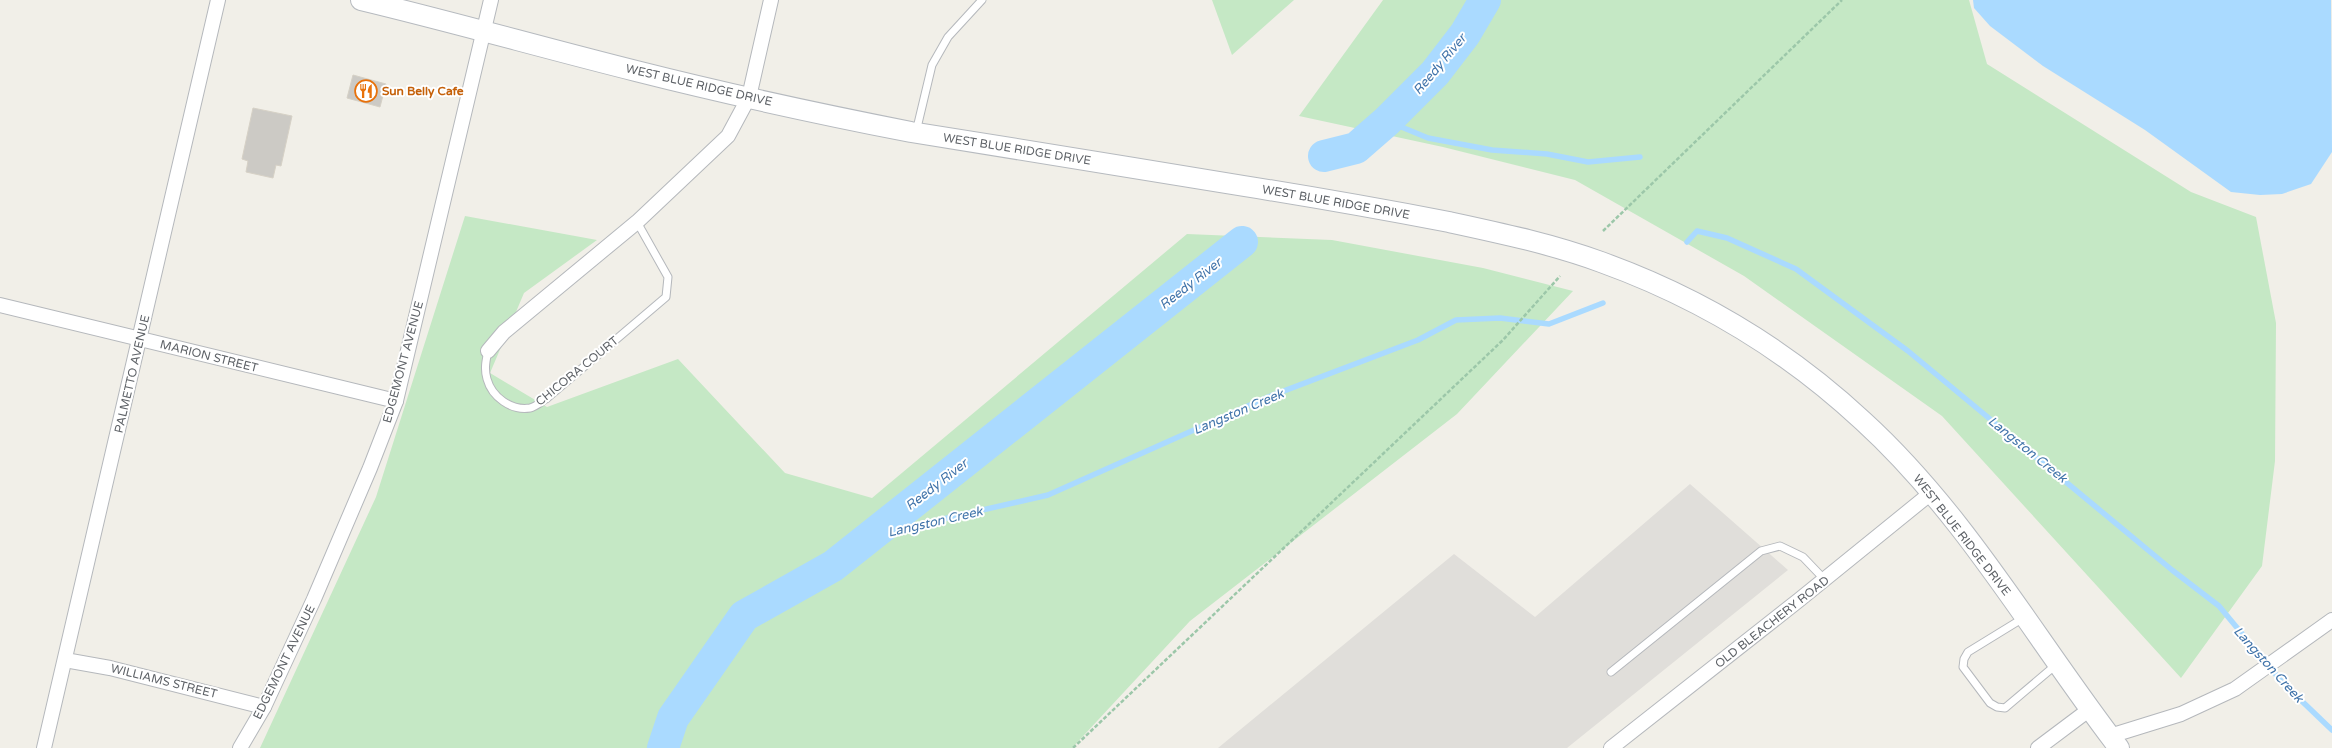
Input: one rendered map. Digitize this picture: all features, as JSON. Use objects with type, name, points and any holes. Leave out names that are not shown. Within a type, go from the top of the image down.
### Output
[{"type":"main road","name":"WEST BLUE RIDGE DRIVE","points":[[361,0],[484,30],[637,72],[916,133],[1354,203],[1541,242],[1600,261],[1648,280],[1690,300],[1738,326],[1783,356],[1824,387],[1865,422],[1905,462],[1958,526],[2058,662],[2114,742]]},
{"type":"street","name":"PALMETTO AVENUE","points":[[44,748],[218,0]]},
{"type":"street","name":"EDGEMONT AVENUE","points":[[240,748],[264,707],[314,599],[370,468],[396,401],[492,0]]},
{"type":"street","name":"CHICORA COURT","points":[[488,351],[504,332],[637,222],[728,136],[749,97],[771,0]]},
{"type":"street","name":"MARION STREET","points":[[0,305],[396,401]]},
{"type":"street","name":"OLD BLEACHERY ROAD","points":[[1611,748],[1825,580],[1931,493]]},
{"type":"street","points":[[2114,742],[2208,703],[2236,689],[2332,620]]},
{"type":"street","name":"WILLIAMS STREET","points":[[64,660],[118,669],[264,707]]},
{"type":"street","points":[[2038,748],[2090,709]]},
{"type":"lane","points":[[916,133],[932,65],[948,36],[982,0]]},
{"type":"lane","name":"CHICORA COURT","points":[[488,351],[485,364],[487,379],[496,395],[509,406],[531,408],[546,399],[666,298],[668,277],[637,222]]},
{"type":"lane","points":[[1611,672],[1761,551],[1780,546],[1803,557],[1825,580]]},
{"type":"lane","points":[[2025,617],[1968,652],[1964,659],[1963,667],[1990,703],[1997,707],[2005,708],[2058,662]]},
{"type":"path","points":[[1603,231],[1842,0]]},
{"type":"path","points":[[1073,748],[1503,340],[1560,276]]},
{"type":"shaded area","points":[[1690,484],[1788,570],[1567,748],[1218,748],[1454,554],[1535,617]]},
{"type":"green space","points":[[1212,0],[1294,0],[1232,55]]},
{"type":"green space","points":[[1383,0],[1969,0],[1987,64],[2191,192],[2256,217],[2276,323],[2275,461],[2262,566],[2181,678],[1942,416],[1744,276],[1575,180],[1443,147],[1299,116]]},
{"type":"green space","points":[[465,216],[597,240],[524,293],[490,373],[547,407],[678,359],[785,473],[872,498],[1187,234],[1332,240],[1483,268],[1573,291],[1457,414],[1190,621],[1072,748],[260,748],[376,497]]},
{"type":"water","points":[[1973,0],[2331,0],[2332,152],[2311,184],[2282,194],[2260,195],[2231,192],[2145,130],[2043,66],[1990,26],[1974,8]]},
{"type":"building","name":"Sun Belly Cafe","points":[[353,75],[386,84],[380,107],[347,98]]},
{"type":"building","points":[[253,108],[292,116],[281,166],[276,165],[273,178],[246,172],[248,161],[242,159]]},
{"type":"waterway","name":"Reedy River","points":[[1324,156],[1356,148],[1387,121],[1435,73],[1465,34],[1485,0]]},
{"type":"waterway","points":[[1387,121],[1428,138],[1492,150],[1547,154],[1588,162],[1640,157]]},
{"type":"waterway","name":"Langston Creek","points":[[1687,242],[1697,231],[1727,238],[1796,269],[1908,351],[2172,570],[2219,606],[2282,682],[2332,730]]},
{"type":"waterway","name":"Reedy River","points":[[663,748],[673,718],[744,616],[833,566],[1242,242]]},
{"type":"waterway","name":"Langston Creek","points":[[873,535],[1048,495],[1268,397],[1418,340],[1456,320],[1500,318],[1549,324],[1603,303]]},
{"type":"place","name":"Sun Belly Cafe","points":[[366,91]]}]
